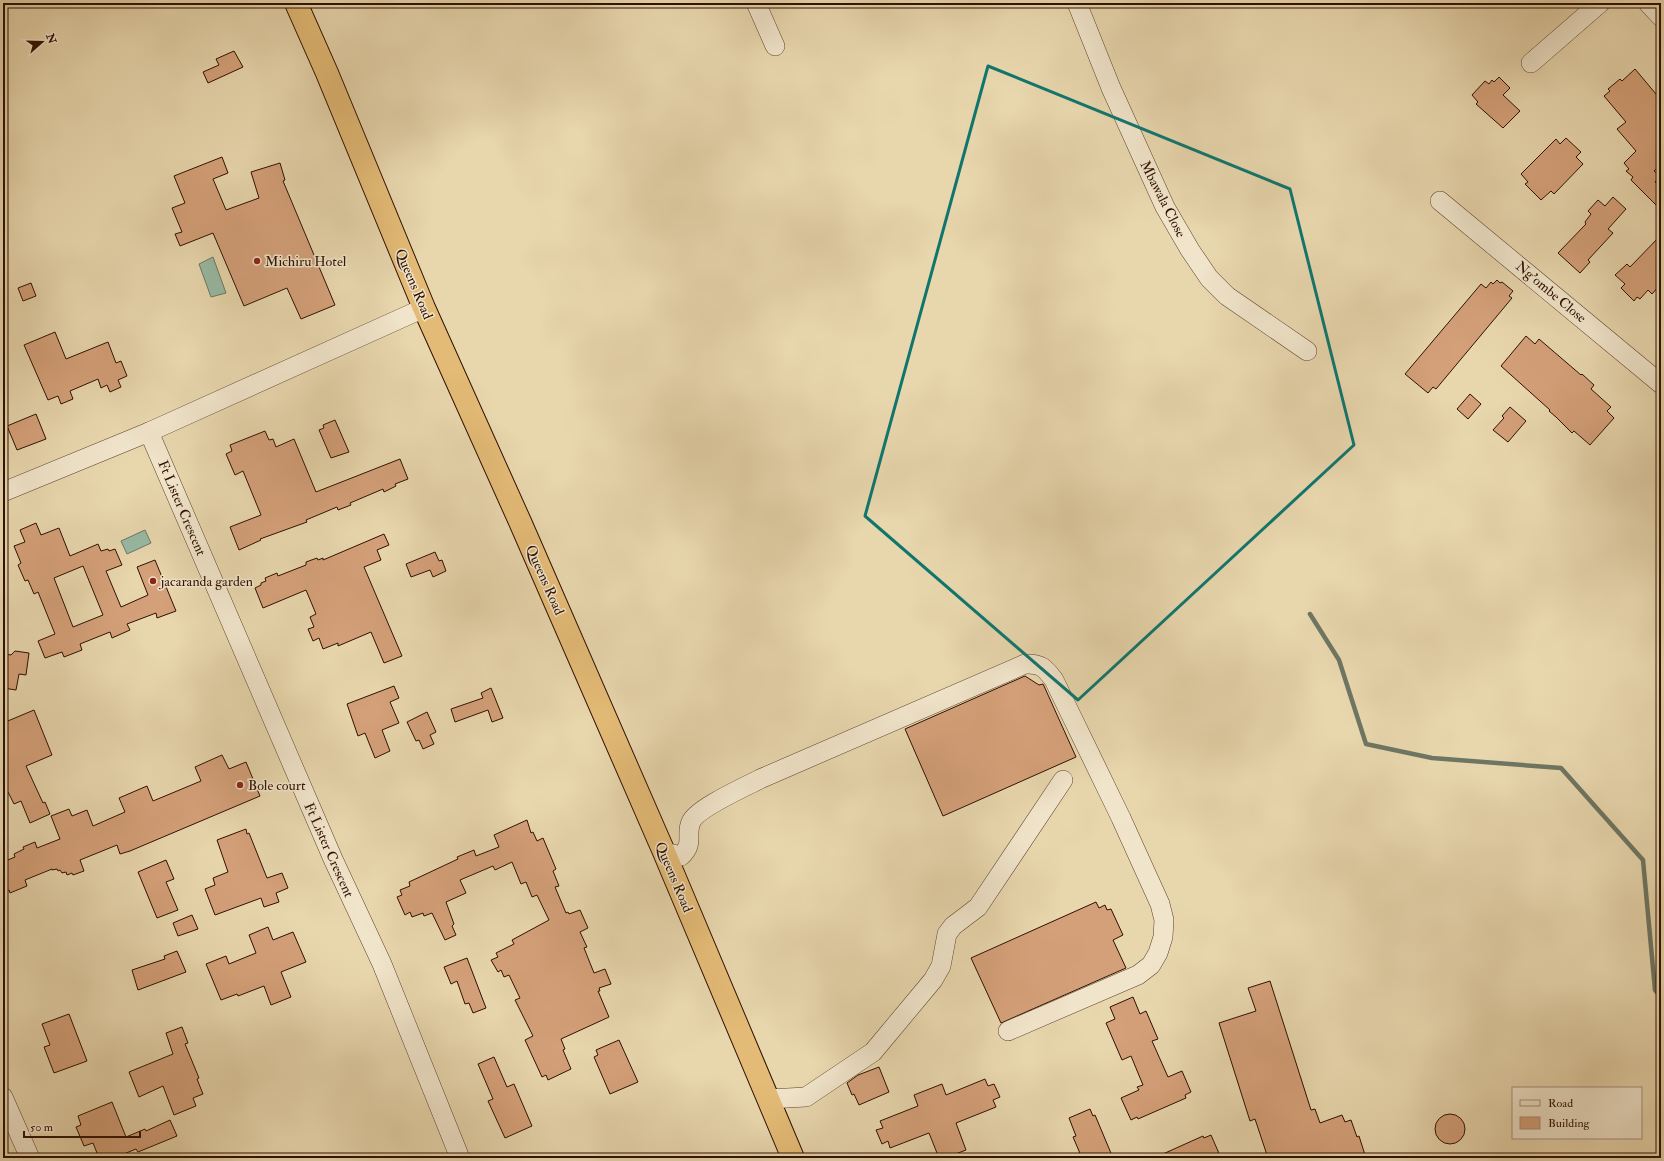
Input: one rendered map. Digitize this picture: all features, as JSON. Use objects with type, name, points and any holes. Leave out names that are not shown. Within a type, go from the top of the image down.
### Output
[{"type":"highway","name":"Queens Road","points":[[296,3],[327,73],[424,308],[518,516],[664,852],[793,1158]]},
{"type":"street","points":[[756,3],[775,46]]},
{"type":"street","name":"Mbawala Close","points":[[1077,3],[1111,88],[1165,207],[1190,250],[1209,278],[1227,296],[1307,351]]},
{"type":"street","points":[[1531,62],[1600,3]]},
{"type":"street","points":[[1648,3],[1661,17]]},
{"type":"street","name":"Ng'ombe Close","points":[[1440,202],[1661,384]]},
{"type":"street","points":[[3,492],[149,432],[424,308]]},
{"type":"street","name":"Ft Lister Crescent","points":[[149,432],[332,859],[382,964],[460,1158]]},
{"type":"street","points":[[664,852],[681,856],[690,844],[691,823],[695,816],[725,797],[753,783],[1025,664],[1034,663],[1042,666],[1054,680],[1121,818],[1160,904],[1164,920],[1163,937],[1158,953],[1151,965],[1138,975],[1008,1031]]},
{"type":"street","points":[[768,1099],[806,1097],[873,1052],[933,980],[941,966],[947,934],[953,926],[978,907],[1063,780]]},
{"type":"street","points":[[3,1097],[30,1158]]},
{"type":"highlighted area","points":[[988,66],[1290,189],[1354,445],[1078,700],[865,516]]},
{"type":"shaded area","points":[[213,257],[226,293],[211,297],[199,264]]},
{"type":"shaded area","points":[[145,530],[151,543],[127,554],[121,541]]},
{"type":"building","points":[[234,51],[243,67],[208,83],[203,72],[219,65],[216,59]]},
{"type":"building","points":[[1635,69],[1661,100],[1661,164],[1654,171],[1660,176],[1655,182],[1661,188],[1661,210],[1631,180],[1633,177],[1626,171],[1629,169],[1624,163],[1636,151],[1617,129],[1626,122],[1604,96],[1610,91],[1608,89],[1620,79],[1622,81]]},
{"type":"building","points":[[1499,77],[1510,88],[1503,95],[1520,111],[1503,128],[1476,104],[1478,102],[1472,95],[1485,81],[1489,84],[1492,80],[1494,82]]},
{"type":"building","points":[[1566,138],[1581,152],[1576,157],[1583,164],[1554,194],[1551,191],[1541,200],[1525,184],[1528,182],[1521,174],[1556,139],[1560,144]]},
{"type":"building","points":[[222,157],[228,173],[213,179],[226,210],[259,198],[251,172],[280,163],[285,180],[283,181],[335,305],[301,319],[287,288],[244,306],[213,233],[180,246],[175,234],[182,232],[172,208],[185,203],[174,176]]},
{"type":"building","points":[[1613,197],[1626,209],[1608,229],[1613,233],[1588,260],[1590,262],[1580,273],[1558,253],[1586,224],[1585,222],[1591,214],[1588,211],[1598,200],[1605,206]]},
{"type":"building","points":[[1661,235],[1661,284],[1652,294],[1648,290],[1640,299],[1637,297],[1634,301],[1621,288],[1625,284],[1615,275],[1627,264],[1630,267]]},
{"type":"building","points":[[1497,280],[1513,291],[1509,296],[1512,298],[1436,389],[1433,387],[1428,393],[1405,374],[1481,284],[1486,288],[1491,282],[1493,284]]},
{"type":"building","points":[[31,283],[36,296],[23,301],[18,288]]},
{"type":"building","points":[[55,332],[66,359],[108,342],[116,363],[121,361],[127,376],[118,380],[121,387],[110,392],[107,385],[101,388],[98,379],[70,391],[73,399],[61,404],[58,396],[48,400],[24,345]]},
{"type":"building","points":[[1526,336],[1535,344],[1539,339],[1581,375],[1582,374],[1594,385],[1591,389],[1611,407],[1607,411],[1614,418],[1590,445],[1574,431],[1572,433],[1549,411],[1550,410],[1501,366]]},
{"type":"building","points":[[1470,394],[1481,404],[1468,419],[1457,409]]},
{"type":"building","points":[[1510,407],[1526,421],[1508,442],[1493,430],[1504,418],[1502,416]]},
{"type":"building","points":[[36,414],[46,439],[17,450],[7,426]]},
{"type":"building","points":[[335,420],[349,452],[331,458],[319,430],[324,428],[323,425]]},
{"type":"building","points":[[265,431],[269,440],[273,439],[276,447],[294,439],[316,492],[400,459],[408,479],[395,484],[396,486],[384,492],[383,489],[350,503],[351,505],[338,510],[337,507],[306,520],[307,522],[260,539],[261,540],[239,550],[230,527],[261,515],[243,471],[235,475],[226,454],[232,451],[230,445]]},
{"type":"building","points":[[36,523],[41,535],[59,528],[70,556],[98,544],[101,551],[115,549],[122,565],[106,571],[121,607],[148,595],[137,567],[155,560],[176,611],[157,618],[156,613],[127,624],[130,630],[112,638],[110,632],[80,644],[82,650],[64,657],[62,652],[45,658],[38,641],[55,634],[38,592],[34,594],[28,580],[25,581],[18,565],[21,563],[14,546],[25,542],[20,530]],"holes":[[[83,566],[103,615],[73,627],[54,578]]]},
{"type":"building","points":[[384,534],[389,545],[377,550],[381,560],[364,567],[402,656],[384,663],[371,632],[338,646],[338,643],[323,649],[319,638],[313,641],[308,629],[314,627],[310,617],[316,614],[306,590],[263,608],[255,588],[266,581],[265,578],[277,573],[278,576],[306,565],[306,562],[317,558],[318,560],[323,558],[323,560]]},
{"type":"building","points":[[435,552],[439,561],[442,560],[446,571],[433,577],[430,570],[411,577],[406,564]]},
{"type":"building","points":[[15,651],[29,653],[26,675],[19,674],[16,690],[3,688],[3,663],[5,654],[11,655]]},
{"type":"building","points":[[1025,676],[1039,685],[1043,684],[1076,757],[943,816],[905,729]]},
{"type":"building","points":[[394,686],[399,698],[390,702],[399,723],[382,730],[390,751],[375,758],[365,733],[358,736],[347,704]]},
{"type":"building","points":[[491,688],[503,718],[492,722],[488,710],[455,722],[451,709],[483,698],[481,693]]},
{"type":"building","points":[[34,710],[52,755],[26,766],[43,803],[45,802],[50,814],[30,823],[21,801],[14,804],[8,792],[3,794],[3,723]]},
{"type":"building","points":[[427,712],[436,732],[430,735],[434,744],[423,749],[419,740],[416,741],[407,722]]},
{"type":"building","points":[[222,755],[229,769],[246,762],[260,796],[130,851],[120,854],[117,845],[80,860],[84,871],[73,875],[72,873],[67,875],[66,872],[62,873],[60,870],[58,871],[57,869],[52,869],[25,880],[27,886],[10,893],[9,890],[3,893],[3,862],[15,857],[14,854],[24,849],[23,847],[35,842],[37,848],[60,839],[51,816],[69,809],[72,816],[87,810],[93,826],[125,812],[119,798],[147,786],[153,801],[201,781],[195,767]]},
{"type":"building","points":[[527,820],[531,833],[533,832],[537,841],[543,838],[556,869],[553,871],[559,886],[555,887],[566,913],[568,912],[569,914],[580,910],[588,928],[580,932],[587,947],[584,948],[594,973],[605,969],[611,984],[599,988],[600,991],[598,991],[609,1017],[561,1039],[565,1049],[563,1050],[571,1069],[548,1080],[546,1075],[542,1077],[525,1040],[533,1036],[515,1000],[520,998],[509,975],[504,977],[501,970],[498,972],[491,960],[498,957],[496,953],[514,944],[512,940],[549,920],[537,895],[532,897],[526,882],[521,884],[512,862],[495,870],[493,866],[460,880],[466,893],[446,902],[454,924],[452,926],[456,935],[445,940],[432,913],[424,916],[423,913],[412,917],[410,912],[405,915],[397,897],[402,895],[400,890],[410,886],[409,882],[458,859],[457,857],[474,850],[476,856],[499,847],[494,835]]},
{"type":"building","points":[[246,829],[267,878],[282,873],[288,888],[276,893],[279,902],[264,907],[261,898],[215,915],[205,889],[215,885],[213,878],[228,872],[217,840]]},
{"type":"building","points":[[166,860],[174,879],[166,882],[178,910],[157,918],[138,872]]},
{"type":"building","points":[[1096,902],[1099,908],[1105,905],[1107,910],[1111,909],[1123,935],[1113,940],[1126,968],[1001,1023],[971,958]]},
{"type":"building","points":[[192,915],[198,929],[178,936],[173,923]]},
{"type":"building","points":[[268,927],[273,940],[293,932],[306,962],[281,972],[291,997],[271,1005],[264,986],[238,996],[237,994],[221,1000],[206,964],[226,956],[229,964],[256,953],[249,935]]},
{"type":"building","points":[[177,951],[186,972],[138,990],[132,970],[165,959],[164,956]]},
{"type":"building","points":[[467,958],[486,1008],[473,1013],[469,1003],[465,1004],[457,981],[451,984],[444,967]]},
{"type":"building","points":[[1270,981],[1311,1110],[1315,1109],[1320,1123],[1342,1115],[1345,1122],[1351,1120],[1357,1137],[1359,1136],[1366,1158],[1268,1158],[1255,1119],[1250,1121],[1219,1023],[1256,1011],[1248,988]]},
{"type":"building","points":[[1133,997],[1140,1014],[1146,1011],[1158,1039],[1152,1041],[1168,1077],[1182,1071],[1191,1092],[1185,1095],[1186,1098],[1138,1119],[1137,1117],[1131,1120],[1121,1098],[1139,1090],[1137,1087],[1143,1085],[1131,1056],[1122,1060],[1106,1023],[1115,1019],[1110,1007]]},
{"type":"building","points":[[69,1014],[87,1061],[54,1073],[44,1047],[50,1045],[42,1024]]},
{"type":"building","points":[[182,1027],[188,1043],[185,1044],[199,1078],[197,1079],[203,1094],[193,1098],[196,1106],[174,1115],[163,1086],[139,1097],[129,1072],[173,1054],[166,1033]]},
{"type":"building","points":[[619,1040],[638,1082],[610,1094],[594,1057],[598,1055],[596,1050]]},
{"type":"building","points":[[494,1057],[507,1087],[514,1084],[532,1126],[505,1138],[488,1101],[493,1099],[478,1064]]},
{"type":"building","points":[[879,1067],[889,1092],[859,1105],[854,1094],[852,1095],[847,1083],[858,1075]]},
{"type":"building","points":[[985,1079],[988,1086],[994,1084],[1000,1097],[993,1100],[996,1107],[956,1123],[966,1150],[945,1158],[939,1158],[929,1133],[890,1148],[888,1141],[882,1144],[876,1130],[883,1128],[880,1121],[918,1106],[914,1095],[942,1084],[946,1095]]},
{"type":"building","points":[[112,1102],[126,1137],[145,1129],[146,1131],[170,1120],[177,1136],[138,1152],[136,1149],[114,1158],[99,1158],[93,1143],[84,1146],[76,1127],[81,1125],[78,1116]]},
{"type":"building","points":[[1090,1109],[1093,1116],[1095,1115],[1113,1158],[1082,1158],[1073,1137],[1076,1136],[1069,1118]]},
{"type":"building","points":[[1450,1114],[1461,1118],[1465,1129],[1461,1140],[1450,1144],[1439,1140],[1435,1129],[1439,1118]]},
{"type":"building","points":[[1211,1135],[1221,1158],[1154,1158],[1203,1136],[1204,1138]]},
{"type":"waterway","points":[[1310,614],[1339,660],[1366,744],[1432,758],[1561,768],[1643,860],[1655,990],[1661,997]]},
{"type":"place","name":"Michiru Hotel","points":[[257,261]]},
{"type":"place","name":"jacaranda garden","points":[[153,581]]},
{"type":"place","name":"Bole court","points":[[240,785]]}]
